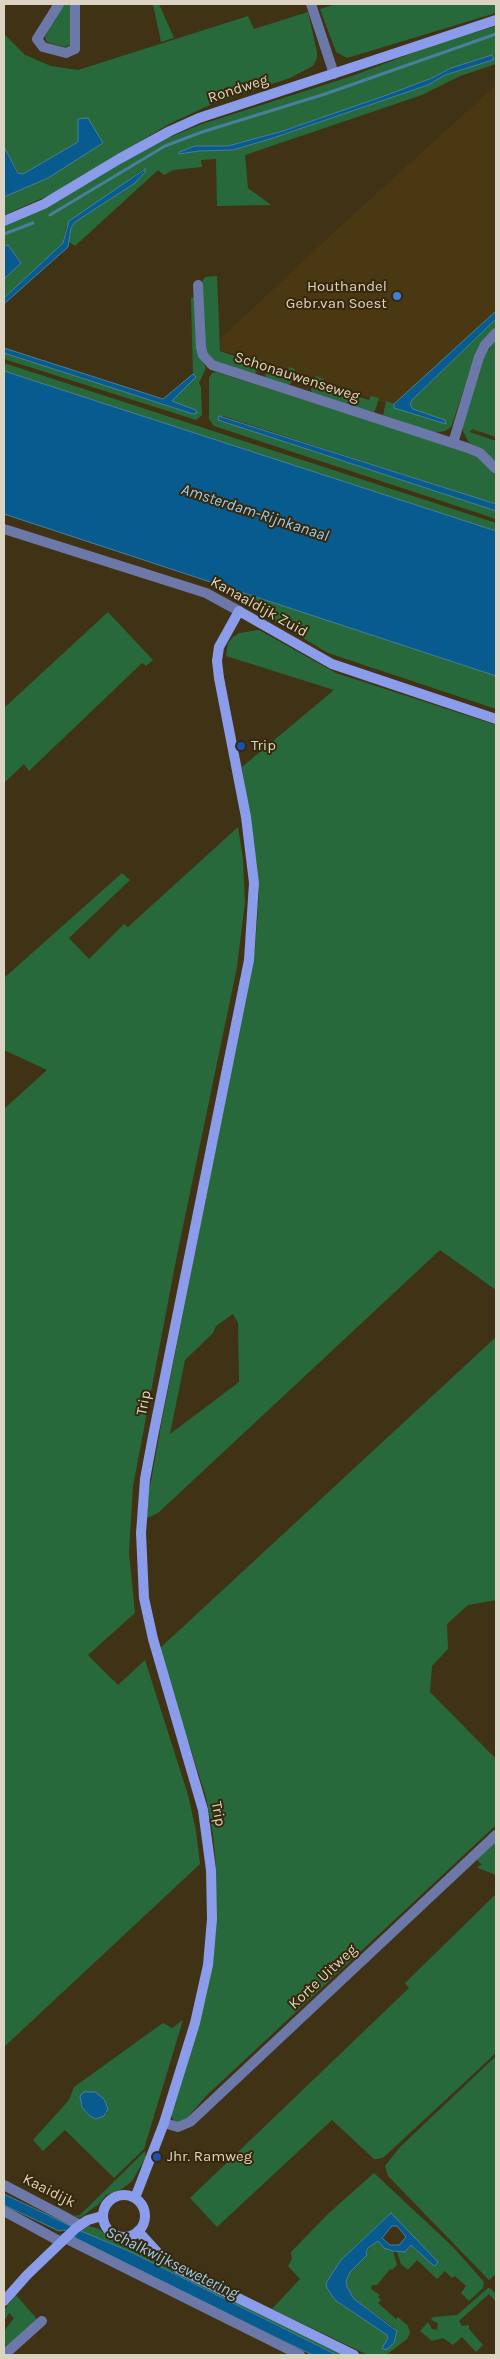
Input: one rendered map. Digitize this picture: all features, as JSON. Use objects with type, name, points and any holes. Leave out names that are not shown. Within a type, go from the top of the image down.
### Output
[{"type":"street","points":[[59,4],[37,39],[43,47],[66,53],[75,49],[74,4]]},
{"type":"street","points":[[311,4],[334,74]]},
{"type":"street","name":"Rondweg","points":[[4,221],[52,200],[170,131],[199,118],[496,20]]},
{"type":"street","name":"Schonauwenseweg","points":[[198,285],[201,347],[203,355],[212,365],[453,443],[480,453],[496,468]]},
{"type":"street","points":[[453,443],[479,357],[485,345],[496,333]]},
{"type":"street","name":"Kanaaldijk Zuid","points":[[4,529],[206,593],[332,664],[496,719]]},
{"type":"street","name":"Trip","points":[[136,2198],[164,2124],[195,2022],[205,1979],[212,1919],[212,1883],[203,1810],[153,1639],[144,1598],[141,1533],[146,1479],[153,1436],[249,960],[254,883],[246,817],[217,660],[219,647],[239,611]]},
{"type":"street","name":"Korte Uitweg","points":[[164,2124],[178,2127],[190,2122],[496,1835]]},
{"type":"street","name":"Kaaidijk","points":[[4,2186],[70,2233]]},
{"type":"street","points":[[123,2194],[136,2198],[143,2207],[145,2216],[138,2231],[128,2237],[114,2235],[104,2224],[102,2216],[105,2206],[116,2196],[123,2194]]},
{"type":"street","points":[[4,2211],[51,2234],[70,2233],[300,2355]]},
{"type":"street","points":[[4,2301],[70,2233],[102,2216]]},
{"type":"street","points":[[138,2231],[157,2252],[179,2269],[354,2355]]},
{"type":"street","points":[[4,2355],[42,2321]]},
{"type":"shaded area","points":[[496,85],[496,373],[480,434],[221,350],[220,339]]},
{"type":"green space","points":[[63,4],[71,4],[70,45],[64,47],[47,42],[45,37]]},
{"type":"green space","points":[[153,4],[159,4],[174,38],[161,42]]},
{"type":"green space","points":[[336,4],[496,4],[496,13],[347,58],[336,52],[320,9]]},
{"type":"green space","points":[[308,12],[317,52],[317,58],[313,66],[290,78],[212,104],[169,124],[54,193],[4,215],[4,197],[48,178],[103,143],[78,119],[78,142],[23,174],[19,173],[4,147],[4,34],[25,55],[51,66],[78,70],[248,16],[254,29]]},
{"type":"green space","points":[[496,26],[496,64],[460,76],[422,95],[245,155],[248,188],[271,205],[217,206],[216,159],[201,160],[202,167],[173,170],[164,175],[158,170],[75,246],[69,242],[71,228],[75,222],[135,183],[145,172],[143,169],[66,227],[63,243],[4,298],[4,279],[21,262],[8,245],[4,246],[4,223],[35,212],[68,195],[126,160],[168,138],[199,125],[352,76],[431,46]],"holes":[[[492,55],[494,56],[490,61],[445,75],[428,85],[273,138],[233,150],[192,151],[181,155],[195,146],[228,146],[283,131],[387,95],[432,78],[451,68]]]},
{"type":"green space","points":[[217,276],[220,351],[251,362],[253,358],[261,360],[255,375],[215,362],[206,351],[200,286],[205,277]]},
{"type":"green space","points":[[195,297],[200,357],[206,368],[199,383],[201,387],[202,415],[196,420],[4,359],[4,353],[193,414],[172,401],[196,377],[193,374],[191,298]]},
{"type":"green space","points":[[496,319],[496,327],[487,336],[474,359],[451,427],[445,431],[434,433],[383,415],[386,401],[395,404],[394,407],[445,420],[413,409],[410,404]]},
{"type":"green space","points":[[496,339],[496,437],[472,429],[470,432],[496,441],[496,462],[468,441],[463,431],[463,424],[484,357]]},
{"type":"green space","points":[[4,363],[496,523],[496,531],[4,371]]},
{"type":"green space","points":[[268,363],[288,371],[289,367],[295,369],[291,383],[289,385],[265,377]]},
{"type":"green space","points":[[216,372],[470,453],[481,459],[496,476],[496,504],[223,416],[218,418],[218,420],[496,511],[496,519],[214,426],[209,419],[209,378],[212,373]]},
{"type":"green space","points":[[316,376],[324,379],[323,386],[369,400],[371,396],[379,398],[375,411],[373,412],[313,393],[311,390]]},
{"type":"green space","points":[[208,581],[496,676],[496,709],[328,653]]},
{"type":"green space","points":[[108,612],[153,660],[146,666],[142,663],[29,771],[24,764],[4,783],[4,708]]},
{"type":"green space","points":[[259,630],[336,673],[496,725],[496,1290],[440,1250],[158,1513],[147,1518],[149,1492],[162,1420],[255,949],[259,894],[257,865],[242,767],[334,690],[226,656],[228,643],[239,633]],"holes":[[[233,1314],[238,1323],[239,1382],[170,1434],[185,1360],[213,1333],[216,1326]]]},
{"type":"green space","points":[[238,827],[243,859],[245,902],[237,967],[176,1260],[133,1486],[129,1553],[135,1613],[88,1655],[118,1685],[145,1660],[188,1795],[196,1831],[200,1864],[4,2047],[4,1109],[47,1070],[4,1050],[4,978],[122,873],[130,880],[69,938],[89,959],[124,924],[128,927]]},
{"type":"green space","points":[[496,1337],[496,1600],[468,1605],[447,1624],[448,1649],[432,1666],[430,1692],[496,1759],[496,1825],[206,2096],[182,2123],[174,2122],[171,2115],[206,1997],[211,1970],[216,1912],[216,1867],[213,1834],[206,1797],[159,1649]]},
{"type":"green space","points":[[496,1839],[496,1875],[478,1868],[482,1865],[476,1859]]},
{"type":"green space","points":[[496,1894],[496,2053],[384,2157],[374,2159],[332,2120],[217,2227],[190,2198],[409,1988],[405,1983]]},
{"type":"green space","points":[[183,2020],[144,2149],[114,2178],[65,2130],[43,2151],[33,2140],[69,2100],[74,2087],[163,2023],[172,2028]],"holes":[[[81,2095],[108,2113],[96,2119],[90,2116],[82,2107]]]},
{"type":"green space","points":[[496,2056],[496,2274],[489,2280],[388,2176],[385,2166],[400,2147]]},
{"type":"green space","points":[[145,2151],[146,2157],[132,2181],[122,2189],[106,2195],[100,2203],[80,2218],[75,2216],[80,2215]]},
{"type":"green space","points":[[374,2173],[453,2247],[484,2282],[483,2288],[469,2301],[461,2293],[466,2286],[455,2276],[452,2278],[445,2271],[437,2279],[417,2260],[408,2270],[401,2264],[397,2252],[405,2252],[411,2245],[433,2265],[391,2213],[341,2260],[326,2283],[335,2300],[387,2335],[388,2338],[383,2348],[395,2328],[354,2299],[347,2287],[346,2281],[350,2272],[367,2255],[366,2252],[375,2242],[379,2241],[385,2248],[393,2251],[397,2265],[392,2270],[390,2269],[377,2285],[372,2285],[371,2289],[380,2295],[378,2297],[381,2300],[378,2303],[396,2319],[398,2317],[408,2326],[410,2333],[407,2339],[386,2355],[368,2355],[272,2309],[300,2279],[288,2266],[292,2259],[291,2252],[329,2213]]},
{"type":"green space","points":[[61,2199],[63,2200],[60,2208],[73,2215],[59,2210],[57,2207]]},
{"type":"green space","points":[[89,2226],[99,2229],[114,2240],[135,2243],[140,2247],[137,2250],[151,2261],[154,2259],[345,2355],[337,2355],[131,2252],[81,2231]]},
{"type":"green space","points":[[488,2288],[496,2294],[496,2302],[489,2294],[459,2321],[462,2326],[469,2325],[469,2329],[483,2345],[476,2352],[462,2337],[453,2345],[443,2338],[432,2341],[420,2331],[428,2322],[432,2329],[437,2330],[438,2323],[431,2320],[433,2317],[457,2315]]},
{"type":"green space","points":[[16,2295],[37,2319],[4,2351],[4,2331],[14,2318],[9,2313],[4,2321],[4,2310]]},
{"type":"water","points":[[492,55],[494,59],[490,61],[445,75],[428,85],[273,138],[233,150],[199,151],[179,154],[179,152],[195,146],[228,146],[283,131],[387,95],[432,78],[451,68]]},
{"type":"water","points":[[88,118],[103,143],[48,178],[4,197],[4,147],[18,173],[23,174],[78,142],[78,119]]},
{"type":"water","points":[[145,169],[145,172],[135,183],[75,222],[71,228],[68,247],[4,304],[4,298],[63,243],[69,221]]},
{"type":"water","points":[[8,245],[21,263],[4,279],[4,246]]},
{"type":"water","points":[[496,311],[496,319],[410,404],[413,409],[445,420],[446,424],[394,408],[394,404]]},
{"type":"water","points":[[4,348],[163,399],[193,374],[196,377],[172,401],[196,410],[197,413],[193,414],[4,353]]},
{"type":"water","name":"Amsterdam-Rijnkanaal","points":[[4,371],[496,531],[496,676],[4,514]]},
{"type":"water","points":[[219,416],[496,504],[496,511],[218,420]]},
{"type":"water","points":[[84,2092],[95,2092],[104,2099],[108,2109],[104,2116],[96,2119],[90,2116],[82,2107],[80,2096]]},
{"type":"water","points":[[4,2194],[81,2231],[131,2252],[337,2355],[313,2355],[275,2337],[79,2240],[64,2230],[59,2231],[4,2205]]},
{"type":"water","points":[[391,2213],[438,2262],[435,2266],[433,2265],[411,2245],[405,2252],[393,2251],[384,2248],[378,2241],[368,2248],[367,2255],[350,2272],[346,2281],[347,2287],[354,2299],[397,2331],[394,2343],[386,2350],[382,2348],[388,2338],[387,2335],[335,2300],[327,2288],[326,2283],[341,2260]],"holes":[[[392,2226],[397,2226],[406,2237],[399,2245],[390,2245],[382,2238]]]},
{"type":"waterway","points":[[50,215],[165,146],[202,132],[325,94],[496,34]]},
{"type":"waterway","points":[[4,234],[33,223]]},
{"type":"place","name":"Houthandel Gebr.van Soest","points":[[397,296]]},
{"type":"place","name":"Trip","points":[[241,746]]},
{"type":"place","name":"Jhr. Ramweg","points":[[157,2157]]},
{"type":"water label","name":"Schalkwijksewetering","points":[[172,2263]]}]
